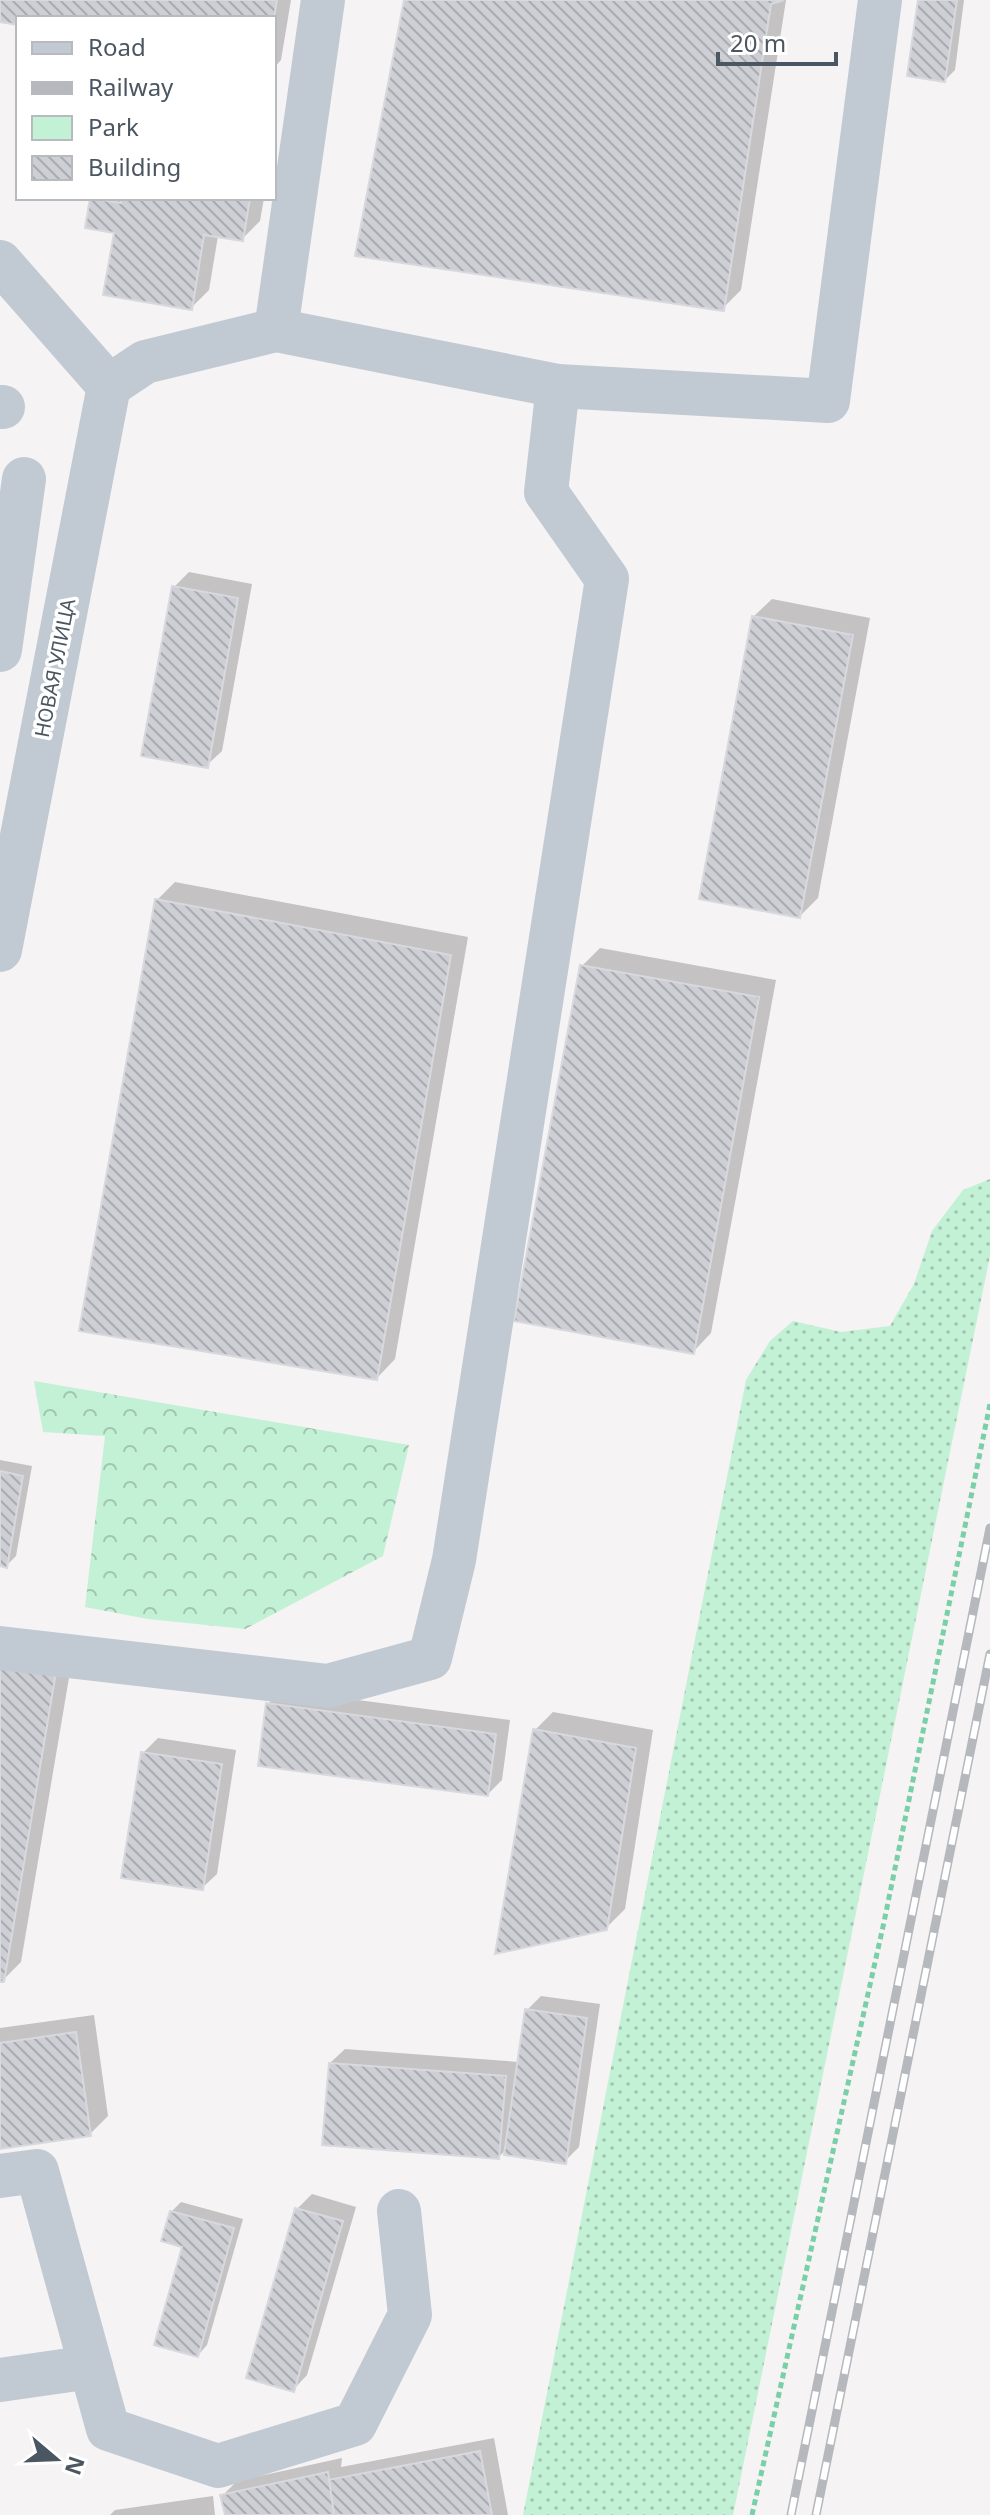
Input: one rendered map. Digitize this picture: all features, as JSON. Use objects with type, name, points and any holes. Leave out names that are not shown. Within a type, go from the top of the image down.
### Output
[{"type":"street","points":[[276,330],[323,0]]},
{"type":"street","points":[[0,262],[109,386],[145,362],[276,330],[558,386],[828,401],[880,0]]},
{"type":"street","name":"НОВАЯ УЛИЦА","points":[[0,950],[109,386]]},
{"type":"street","points":[[0,1648],[328,1686],[430,1658],[456,1545],[607,579],[546,492],[558,386]]},
{"type":"street","points":[[0,650],[24,479]]},
{"type":"street","points":[[0,2176],[37,2171],[108,2429],[218,2466],[355,2424],[410,2315],[399,2211]]},
{"type":"street","points":[[0,2380],[91,2367]]},
{"type":"path","points":[[752,2515],[884,1922],[990,1404]]},
{"type":"green space","points":[[990,1179],[990,1256],[733,2515],[523,2515],[746,1380],[770,1341],[793,1321],[841,1332],[890,1326],[914,1284],[932,1231],[963,1190]]},
{"type":"green space","points":[[34,1381],[409,1445],[383,1556],[245,1629],[148,1619],[85,1607],[105,1436],[43,1432]]},
{"type":"building","points":[[0,0],[277,0],[274,16],[16,16],[16,25],[0,22]]},
{"type":"building","points":[[404,0],[784,0],[771,4],[724,311],[355,256]]},
{"type":"building","points":[[918,0],[957,0],[945,82],[907,76]]},
{"type":"building","points":[[90,200],[121,203],[121,200],[250,200],[243,241],[204,235],[192,310],[103,295],[114,233],[85,228]]},
{"type":"building","points":[[172,586],[238,598],[208,768],[141,756]]},
{"type":"building","points":[[752,616],[853,635],[800,918],[699,899]]},
{"type":"building","points":[[155,899],[451,955],[377,1380],[79,1331]]},
{"type":"building","points":[[580,965],[759,997],[694,1354],[514,1321]]},
{"type":"building","points":[[0,1471],[23,1476],[7,1568],[0,1566]]},
{"type":"building","points":[[0,1663],[56,1672],[4,1982],[0,1982]]},
{"type":"building","points":[[266,1703],[496,1734],[488,1796],[258,1766]]},
{"type":"building","points":[[533,1729],[636,1748],[607,1930],[495,1954]]},
{"type":"building","points":[[141,1752],[222,1764],[203,1890],[121,1878]]},
{"type":"building","points":[[525,2009],[587,2018],[566,2164],[504,2155]]},
{"type":"building","points":[[76,2032],[91,2136],[0,2149],[0,2043]]},
{"type":"building","points":[[329,2063],[506,2076],[499,2159],[322,2145]]},
{"type":"building","points":[[295,2208],[343,2221],[294,2392],[246,2378]]},
{"type":"building","points":[[170,2211],[234,2228],[198,2357],[154,2345],[182,2247],[161,2241]]},
{"type":"building","points":[[480,2451],[492,2515],[334,2515],[328,2480]]},
{"type":"building","points":[[328,2472],[334,2515],[225,2515],[220,2495]]},
{"type":"railway","points":[[791,2515],[990,1528]]},
{"type":"railway","points":[[816,2515],[990,1654]]}]
